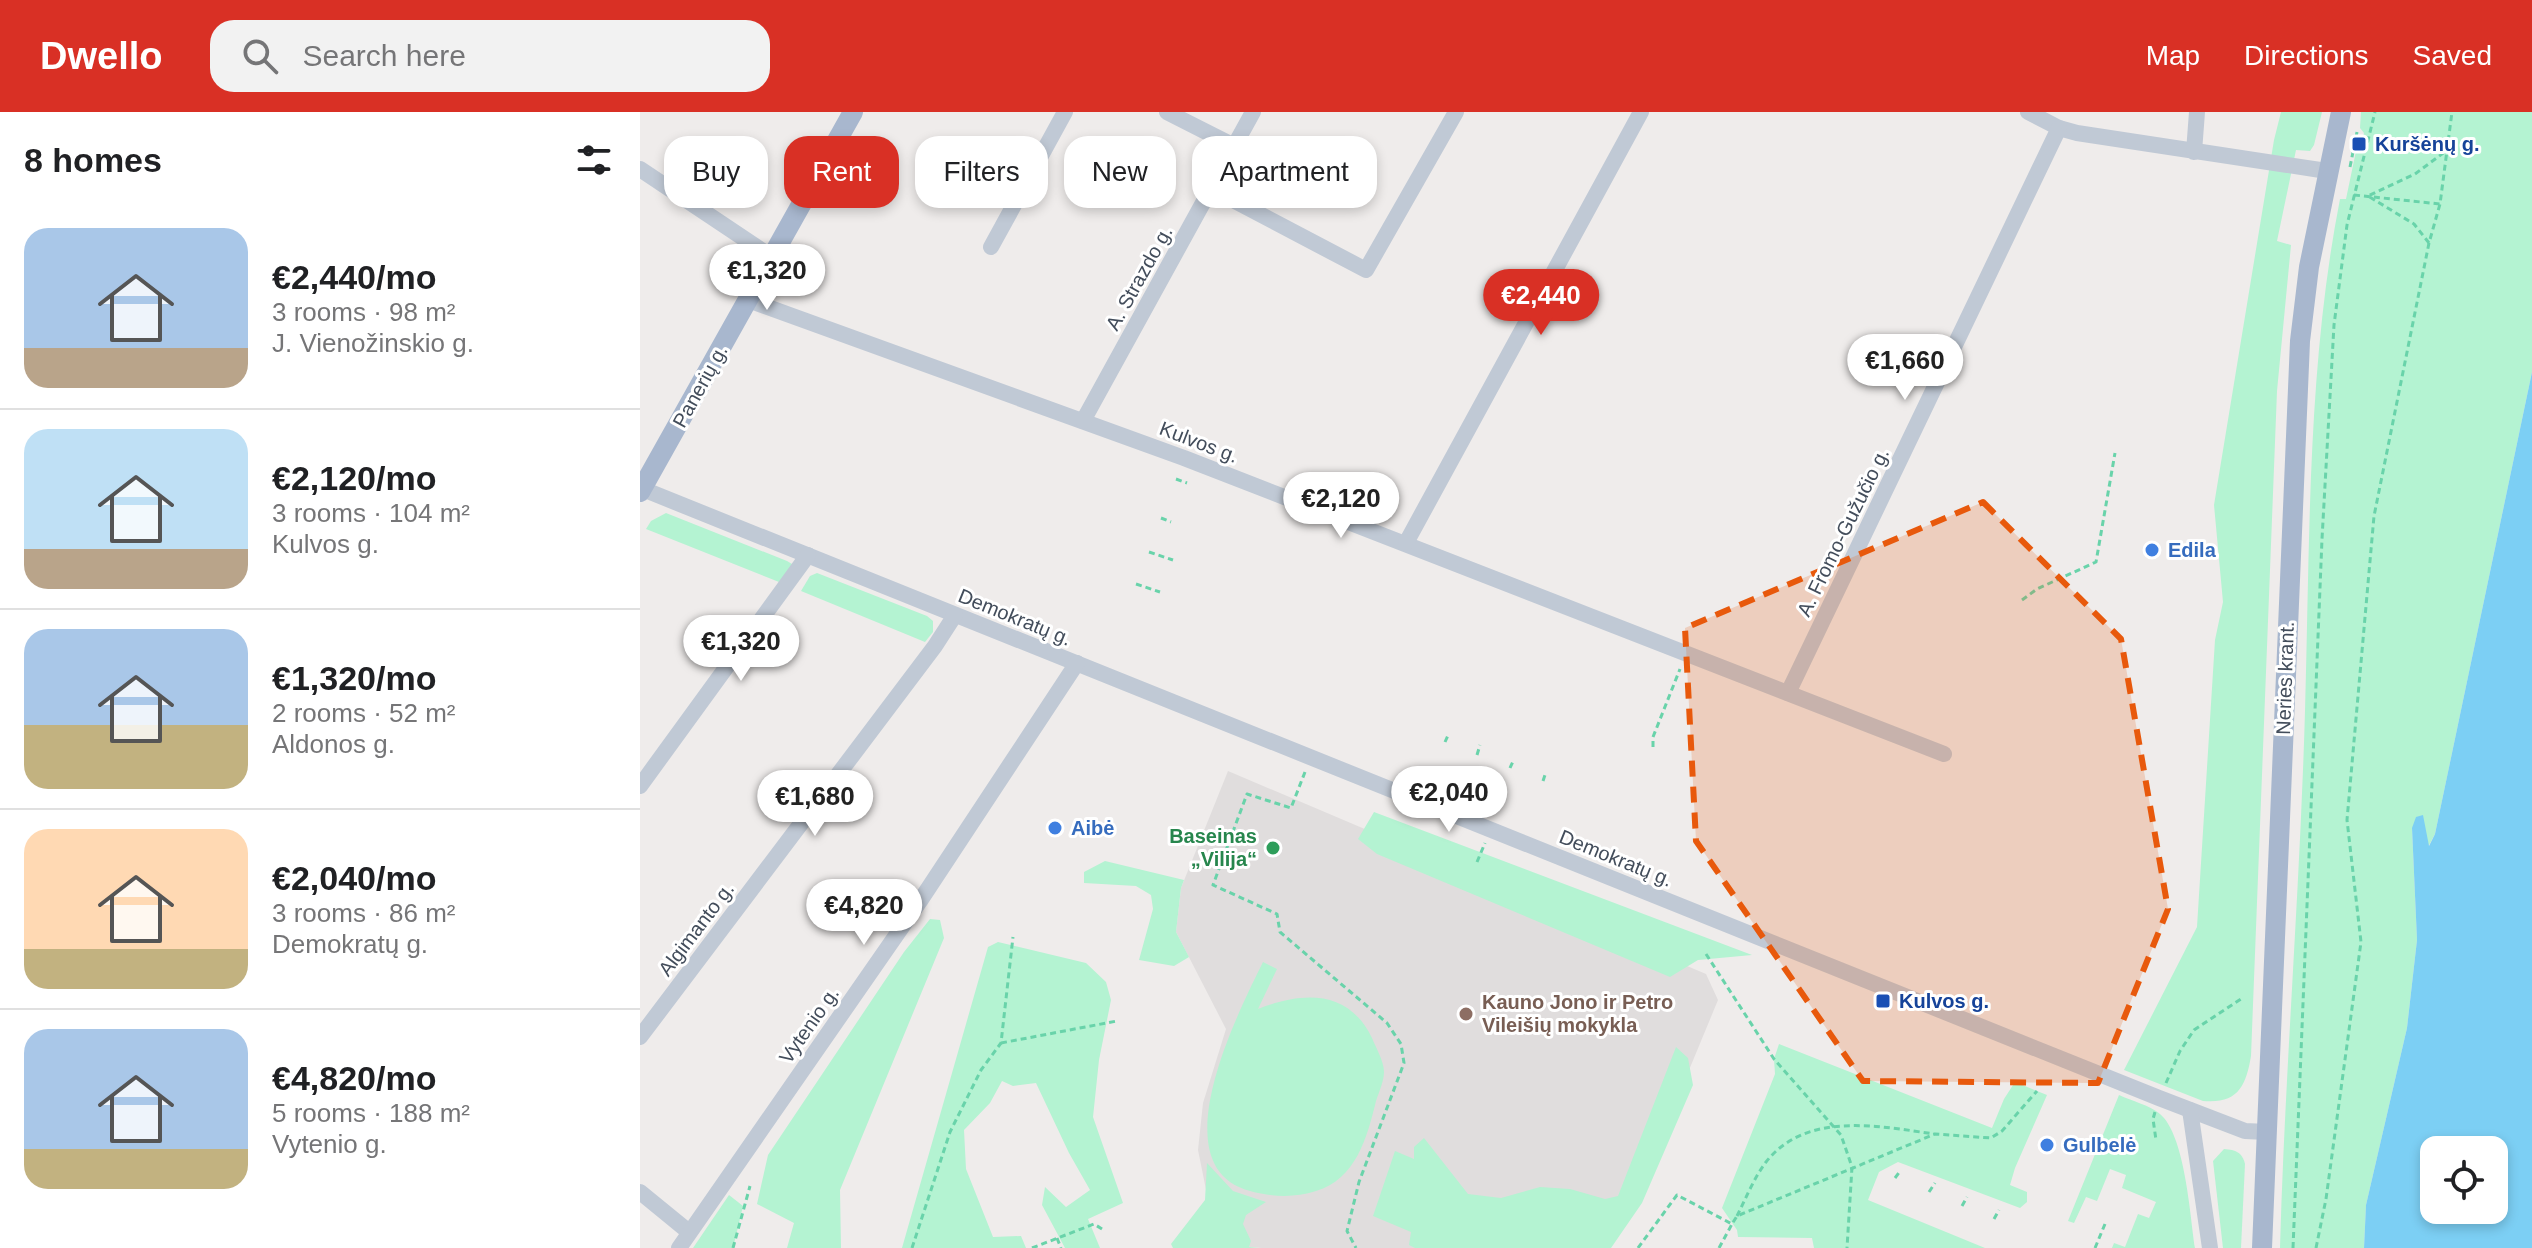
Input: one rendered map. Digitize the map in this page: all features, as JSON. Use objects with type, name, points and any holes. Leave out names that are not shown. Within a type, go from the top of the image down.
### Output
[{"type":"main road","name":"Panerių g.","points":[[641,490],[853,112]]},
{"type":"main road","name":"Neries krant.","points":[[2262,1248],[2299,355],[2309,267],[2341,112]]},
{"type":"street","points":[[991,247],[1065,112]]},
{"type":"street","points":[[1167,112],[1214,136]]},
{"type":"street","name":"A. Strazdo g.","points":[[1240,136],[1253,112]]},
{"type":"street","points":[[1248,208],[1366,270],[1456,112]]},
{"type":"street","points":[[1406,543],[1641,112]]},
{"type":"street","points":[[2028,112],[2059,128],[2327,171]]},
{"type":"street","points":[[2194,152],[2197,112]]},
{"type":"street","name":"A. Fromo-Gužučio g.","points":[[1788,693],[2059,128]]},
{"type":"street","points":[[640,169],[773,258]]},
{"type":"street","name":"A. Strazdo g.","points":[[1083,421],[1201,208]]},
{"type":"street","name":"Kulvos g.","points":[[748,300],[1083,421],[1406,543],[1944,754]]},
{"type":"street","name":"Demokratų g.","points":[[641,490],[2159,1098],[2245,1131],[2267,1132]]},
{"type":"street","points":[[640,786],[808,555]]},
{"type":"street","name":"Algimanto g.","points":[[640,1037],[935,646],[955,615]]},
{"type":"street","name":"Vytenio g.","points":[[679,1248],[920,901],[1077,663]]},
{"type":"street","points":[[2190,1110],[2210,1248]]},
{"type":"street","points":[[640,1192],[689,1232]]},
{"type":"path","points":[[2293,1248],[2322,539],[2334,325],[2340,258],[2375,112]]},
{"type":"path","points":[[2316,1248],[2326,1199],[2361,942],[2347,820],[2374,516],[2429,243],[2440,204],[2452,112]]},
{"type":"path","points":[[2368,196],[2415,174],[2447,150]]},
{"type":"path","points":[[2354,195],[2440,204]]},
{"type":"path","points":[[2368,196],[2414,224],[2429,243]]},
{"type":"path","points":[[2022,600],[2037,589],[2096,562],[2115,453]]},
{"type":"path","points":[[1176,479],[1187,483]]},
{"type":"path","points":[[1161,518],[1171,522]]},
{"type":"path","points":[[1149,552],[1173,560]]},
{"type":"path","points":[[1136,584],[1160,592]]},
{"type":"path","points":[[1653,747],[1653,737],[1686,654]]},
{"type":"path","points":[[1445,742],[1449,733]]},
{"type":"path","points":[[1477,755],[1480,745]]},
{"type":"path","points":[[1311,757],[1291,808],[1247,794],[1213,885],[1277,914],[1280,932],[1387,1023],[1401,1044],[1404,1063],[1359,1182],[1347,1231],[1356,1248]]},
{"type":"path","points":[[1510,768],[1514,759]]},
{"type":"path","points":[[1543,781],[1546,772]]},
{"type":"path","points":[[912,1248],[950,1132],[981,1070],[1001,1043],[1013,937]]},
{"type":"path","points":[[1706,954],[1774,1059],[1841,1135],[1852,1167],[1847,1248]]},
{"type":"path","points":[[2156,1140],[2153,1119],[2180,1051],[2194,1030],[2241,999]]},
{"type":"path","points":[[1001,1043],[1117,1021]]},
{"type":"path","points":[[1719,1248],[1766,1162],[1793,1138],[1833,1126],[1889,1127],[1991,1138],[2002,1131],[2037,1091]]},
{"type":"path","points":[[1737,1216],[1935,1134]]},
{"type":"path","points":[[1895,1178],[1901,1170]]},
{"type":"path","points":[[1929,1192],[1935,1183]]},
{"type":"path","points":[[733,1248],[750,1186]]},
{"type":"path","points":[[1638,1248],[1677,1195],[1732,1224]]},
{"type":"path","points":[[1962,1206],[1967,1197]]},
{"type":"path","points":[[1994,1219],[1999,1210]]},
{"type":"path","points":[[1032,1248],[1094,1224],[1102,1229]]},
{"type":"path","points":[[2095,1248],[2105,1224]]},
{"type":"path","points":[[1057,1238],[1061,1248]]},
{"type":"highlighted area","points":[[1983,502],[2121,639],[2168,909],[2098,1083],[1863,1081],[1696,841],[1685,628]]},
{"type":"shaded area","name":"Kauno Jono ir Petro Vileišių mokykla","points":[[1228,771],[1706,974],[1718,1000],[1634,1203],[1570,1248],[1261,1248],[1217,1244],[1198,1150],[1203,1103],[1226,1029],[1176,932],[1181,888]]},
{"type":"green space","points":[[2281,112],[2322,112],[2310,151],[2296,150],[2277,241],[2291,245],[2277,391],[2251,1056],[2238,1091],[2225,1099],[2203,1101],[2124,1070],[2197,927],[2215,640],[2223,602],[2214,505]]},
{"type":"green space","points":[[2361,112],[2532,112],[2532,372],[2435,834],[2428,847],[2412,828],[2417,940],[2407,1028],[2366,1205],[2364,1248],[2280,1248],[2303,778],[2316,390],[2329,262],[2340,199],[2346,199],[2356,151],[2364,133],[2360,128]]},
{"type":"green space","points":[[666,513],[792,564],[784,584],[646,529],[651,521]]},
{"type":"green space","points":[[817,573],[927,616],[933,621],[933,632],[925,642],[801,591],[810,576]]},
{"type":"green space","points":[[1374,812],[1752,955],[1698,960],[1670,977],[1377,854],[1358,839]]},
{"type":"green space","points":[[1105,861],[1184,880],[1176,932],[1189,957],[1174,966],[1139,960],[1153,909],[1151,895],[1136,886],[1084,883],[1084,872]]},
{"type":"green space","points":[[930,919],[940,920],[944,938],[840,1190],[841,1248],[787,1248],[794,1223],[757,1204],[768,1155],[904,952]]},
{"type":"green space","points":[[998,942],[1086,963],[1106,982],[1111,1000],[1099,1060],[1093,1117],[1123,1203],[1088,1219],[1100,1248],[1065,1248],[1042,1205],[1045,1187],[1066,1207],[1090,1190],[1036,1083],[1013,1086],[1002,1081],[990,1103],[964,1130],[966,1169],[993,1237],[1021,1236],[1026,1248],[902,1248],[988,947]]},
{"type":"green space","points":[[1263,962],[1277,969],[1258,1009],[1291,999],[1322,998],[1337,1002],[1362,1022],[1384,1068],[1358,1155],[1341,1177],[1330,1185],[1300,1195],[1250,1191],[1223,1176],[1210,1152],[1208,1121],[1213,1087],[1238,1016]]},
{"type":"green space","points":[[1779,1044],[1992,1128],[2015,1082],[2047,1095],[2010,1185],[2027,1192],[2027,1202],[2020,1208],[1898,1162],[1879,1172],[1868,1200],[1985,1248],[1814,1248],[1812,1238],[1738,1237],[1737,1230],[1722,1208],[1775,1074],[1774,1059]]},
{"type":"green space","points":[[1676,1047],[1688,1058],[1693,1085],[1642,1203],[1611,1248],[1415,1248],[1409,1245],[1411,1232],[1373,1216],[1395,1151],[1414,1159],[1414,1147],[1424,1138],[1468,1194],[1501,1198],[1540,1187],[1570,1189],[1605,1199],[1618,1196]]},
{"type":"green space","points":[[2119,1095],[2156,1111],[2168,1124],[2181,1157],[2195,1248],[2112,1248],[2114,1243],[2125,1247],[2138,1214],[2149,1218],[2156,1202],[2122,1188],[2126,1175],[2110,1169],[2097,1201],[2086,1197],[2074,1223],[2068,1221]]},
{"type":"green space","points":[[2224,1149],[2238,1152],[2245,1164],[2241,1248],[2223,1248],[2213,1161]]},
{"type":"green space","points":[[1207,1163],[1233,1191],[1266,1202],[1246,1215],[1243,1224],[1251,1241],[1249,1247],[1259,1248],[1173,1248],[1171,1244],[1205,1200]]},
{"type":"green space","points":[[729,1195],[743,1206],[733,1248],[693,1248]]},
{"type":"water","points":[[2532,372],[2532,1248],[2364,1248],[2366,1205],[2407,1028],[2417,940],[2412,828],[2416,817],[2423,815],[2429,846],[2435,834]]},
{"type":"place","name":"Kuršėnų g.","points":[[2359,144]]},
{"type":"place","name":"Edila","points":[[2152,550]]},
{"type":"place","name":"Aibė","points":[[1055,828]]},
{"type":"place","name":"Baseinas „Vilija“","points":[[1273,848]]},
{"type":"place","name":"Kulvos g.","points":[[1883,1001]]},
{"type":"place","name":"Kauno Jono ir Petro Vileišių mokykla","points":[[1466,1014]]},
{"type":"place","name":"Gulbelė","points":[[2047,1145]]}]
